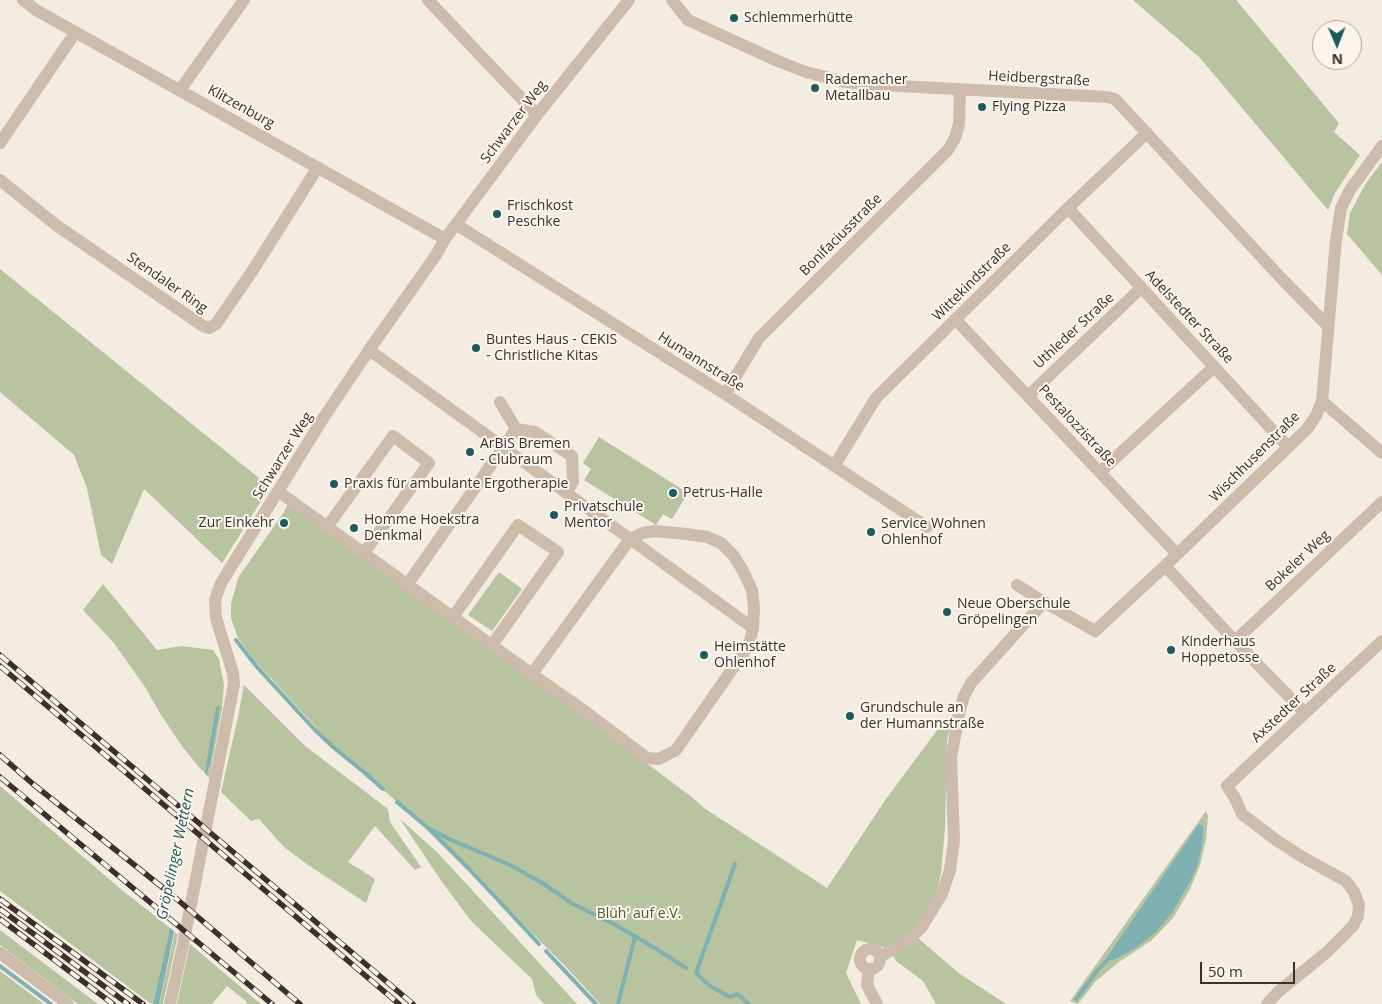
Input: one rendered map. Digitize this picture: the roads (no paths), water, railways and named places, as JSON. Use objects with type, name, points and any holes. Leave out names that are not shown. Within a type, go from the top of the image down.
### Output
[{"type":"street","points":[[180,90],[244,0]]},
{"type":"street","points":[[428,0],[537,115]]},
{"type":"street","name":"Schwarzer Weg","points":[[170,1004],[234,684],[233,673],[216,618],[216,600],[221,583],[324,417],[436,255],[445,239],[537,115],[629,0]]},
{"type":"street","name":"Heidbergstraße","points":[[672,0],[688,20],[780,62],[806,72],[845,82],[1115,99],[1281,278],[1328,325]]},
{"type":"street","name":"Klitzenburg","points":[[29,2],[75,33],[445,239]]},
{"type":"street","points":[[0,143],[75,33]]},
{"type":"street","name":"Bonifaciusstraße","points":[[724,394],[759,338],[948,150],[955,138],[959,124],[960,90]]},
{"type":"street","name":"Wittekindstraße","points":[[834,466],[876,398],[1146,133]]},
{"type":"street","name":"Wischhusenstraße","points":[[1044,602],[1094,631],[1165,566],[1307,429],[1316,416],[1322,401],[1336,240],[1342,208],[1350,190],[1382,146]]},
{"type":"street","name":"Stendaler Ring","points":[[0,180],[56,225],[203,326],[209,328],[216,324],[248,278],[318,167]]},
{"type":"street","name":"Adelstedter Straße","points":[[1068,208],[1288,447]]},
{"type":"street","name":"Humannstraße","points":[[456,225],[724,394],[927,527]]},
{"type":"street","name":"Uthleder Straße","points":[[1028,396],[1142,288]]},
{"type":"street","name":"Pestalozzistraße","points":[[955,319],[1177,554]]},
{"type":"street","points":[[369,350],[753,628]]},
{"type":"street","points":[[1100,472],[1214,367]]},
{"type":"street","points":[[1322,401],[1382,453]]},
{"type":"street","points":[[500,402],[516,429]]},
{"type":"street","points":[[407,584],[516,429]]},
{"type":"street","points":[[516,429],[535,432],[572,456],[573,482],[566,492]]},
{"type":"street","points":[[327,527],[393,436],[429,463],[364,553]]},
{"type":"street","points":[[279,492],[647,758],[659,760],[676,750],[748,645],[753,628],[754,607],[752,590],[733,555],[721,544],[707,536],[665,532],[643,533],[630,539],[532,674]]},
{"type":"street","name":"Bokeler Weg","points":[[1235,641],[1382,502]]},
{"type":"street","points":[[453,618],[518,525],[558,552],[492,645]]},
{"type":"street","points":[[1165,566],[1304,713]]},
{"type":"street","points":[[880,957],[906,942],[921,928],[942,894],[950,870],[954,840],[950,758],[964,696],[970,684],[1044,602],[1018,585]]},
{"type":"street","name":"Axstedter Straße","points":[[1267,1004],[1278,992],[1327,952],[1353,926],[1358,916],[1359,905],[1354,892],[1346,881],[1276,840],[1242,814],[1227,786],[1382,641]]},
{"type":"street","points":[[872,949],[878,953],[880,961],[876,968],[869,970],[862,966],[859,958],[864,950],[872,949]]},
{"type":"street","points":[[0,953],[68,1004]]},
{"type":"street","points":[[869,970],[867,985],[878,1004]]},
{"type":"water","points":[[208,762],[209,766],[159,1004],[153,1004],[206,766]]},
{"type":"water","points":[[1199,824],[1204,827],[1197,867],[1173,912],[1157,931],[1137,947],[1112,961],[1107,957]]},
{"type":"waterway","points":[[236,640],[257,667],[314,729],[383,789]]},
{"type":"waterway","name":"Gröpelinger Wettern","points":[[208,765],[218,708]]},
{"type":"waterway","points":[[397,802],[428,828],[539,944]]},
{"type":"waterway","points":[[428,828],[508,864],[544,884],[573,904],[614,924],[686,968]]},
{"type":"waterway","points":[[735,864],[696,973],[710,986],[730,997],[737,994],[749,1004]]},
{"type":"waterway","points":[[618,1004],[635,937]]},
{"type":"waterway","points":[[546,951],[596,1004]]},
{"type":"waterway","points":[[1076,999],[1111,956]]},
{"type":"waterway","points":[[0,966],[51,1004]]},
{"type":"railway","points":[[0,655],[413,1004]]},
{"type":"railway","points":[[0,666],[399,1004]]},
{"type":"railway","points":[[0,755],[33,784],[172,895],[300,1004]]},
{"type":"railway","points":[[0,777],[272,1004]]},
{"type":"railway","points":[[0,899],[143,1004]]},
{"type":"railway","points":[[0,909],[128,1004]]},
{"type":"railway","points":[[0,919],[113,1004]]},
{"type":"place","name":"Schlemmerhütte","points":[[734,18]]},
{"type":"place","name":"Rademacher Metallbau","points":[[815,88]]},
{"type":"place","name":"Flying Pizza","points":[[982,107]]},
{"type":"place","name":"Frischkost Peschke","points":[[497,214]]},
{"type":"place","name":"Buntes Haus - CEKIS - Christliche Kitas","points":[[476,348]]},
{"type":"place","name":"ArBiS Bremen - Clubraum","points":[[470,452]]},
{"type":"place","name":"Praxis für ambulante Ergotherapie","points":[[334,484]]},
{"type":"place","name":"Petrus-Halle","points":[[673,493]]},
{"type":"place","name":"Privatschule Mentor","points":[[554,515]]},
{"type":"place","name":"Zur Einkehr","points":[[284,523]]},
{"type":"place","name":"Homme Hoekstra Denkmal","points":[[354,528]]},
{"type":"place","name":"Service Wohnen Ohlenhof","points":[[871,532]]},
{"type":"place","name":"Neue Oberschule Gröpelingen","points":[[947,612]]},
{"type":"place","name":"Kinderhaus Hoppetosse","points":[[1171,650]]},
{"type":"place","name":"Heimstätte Ohlenhof","points":[[704,655]]},
{"type":"place","name":"Grundschule an der Humannstraße","points":[[850,716]]},
{"type":"park label","name":"Blüh' auf e.V.","points":[[639,914]]}]
